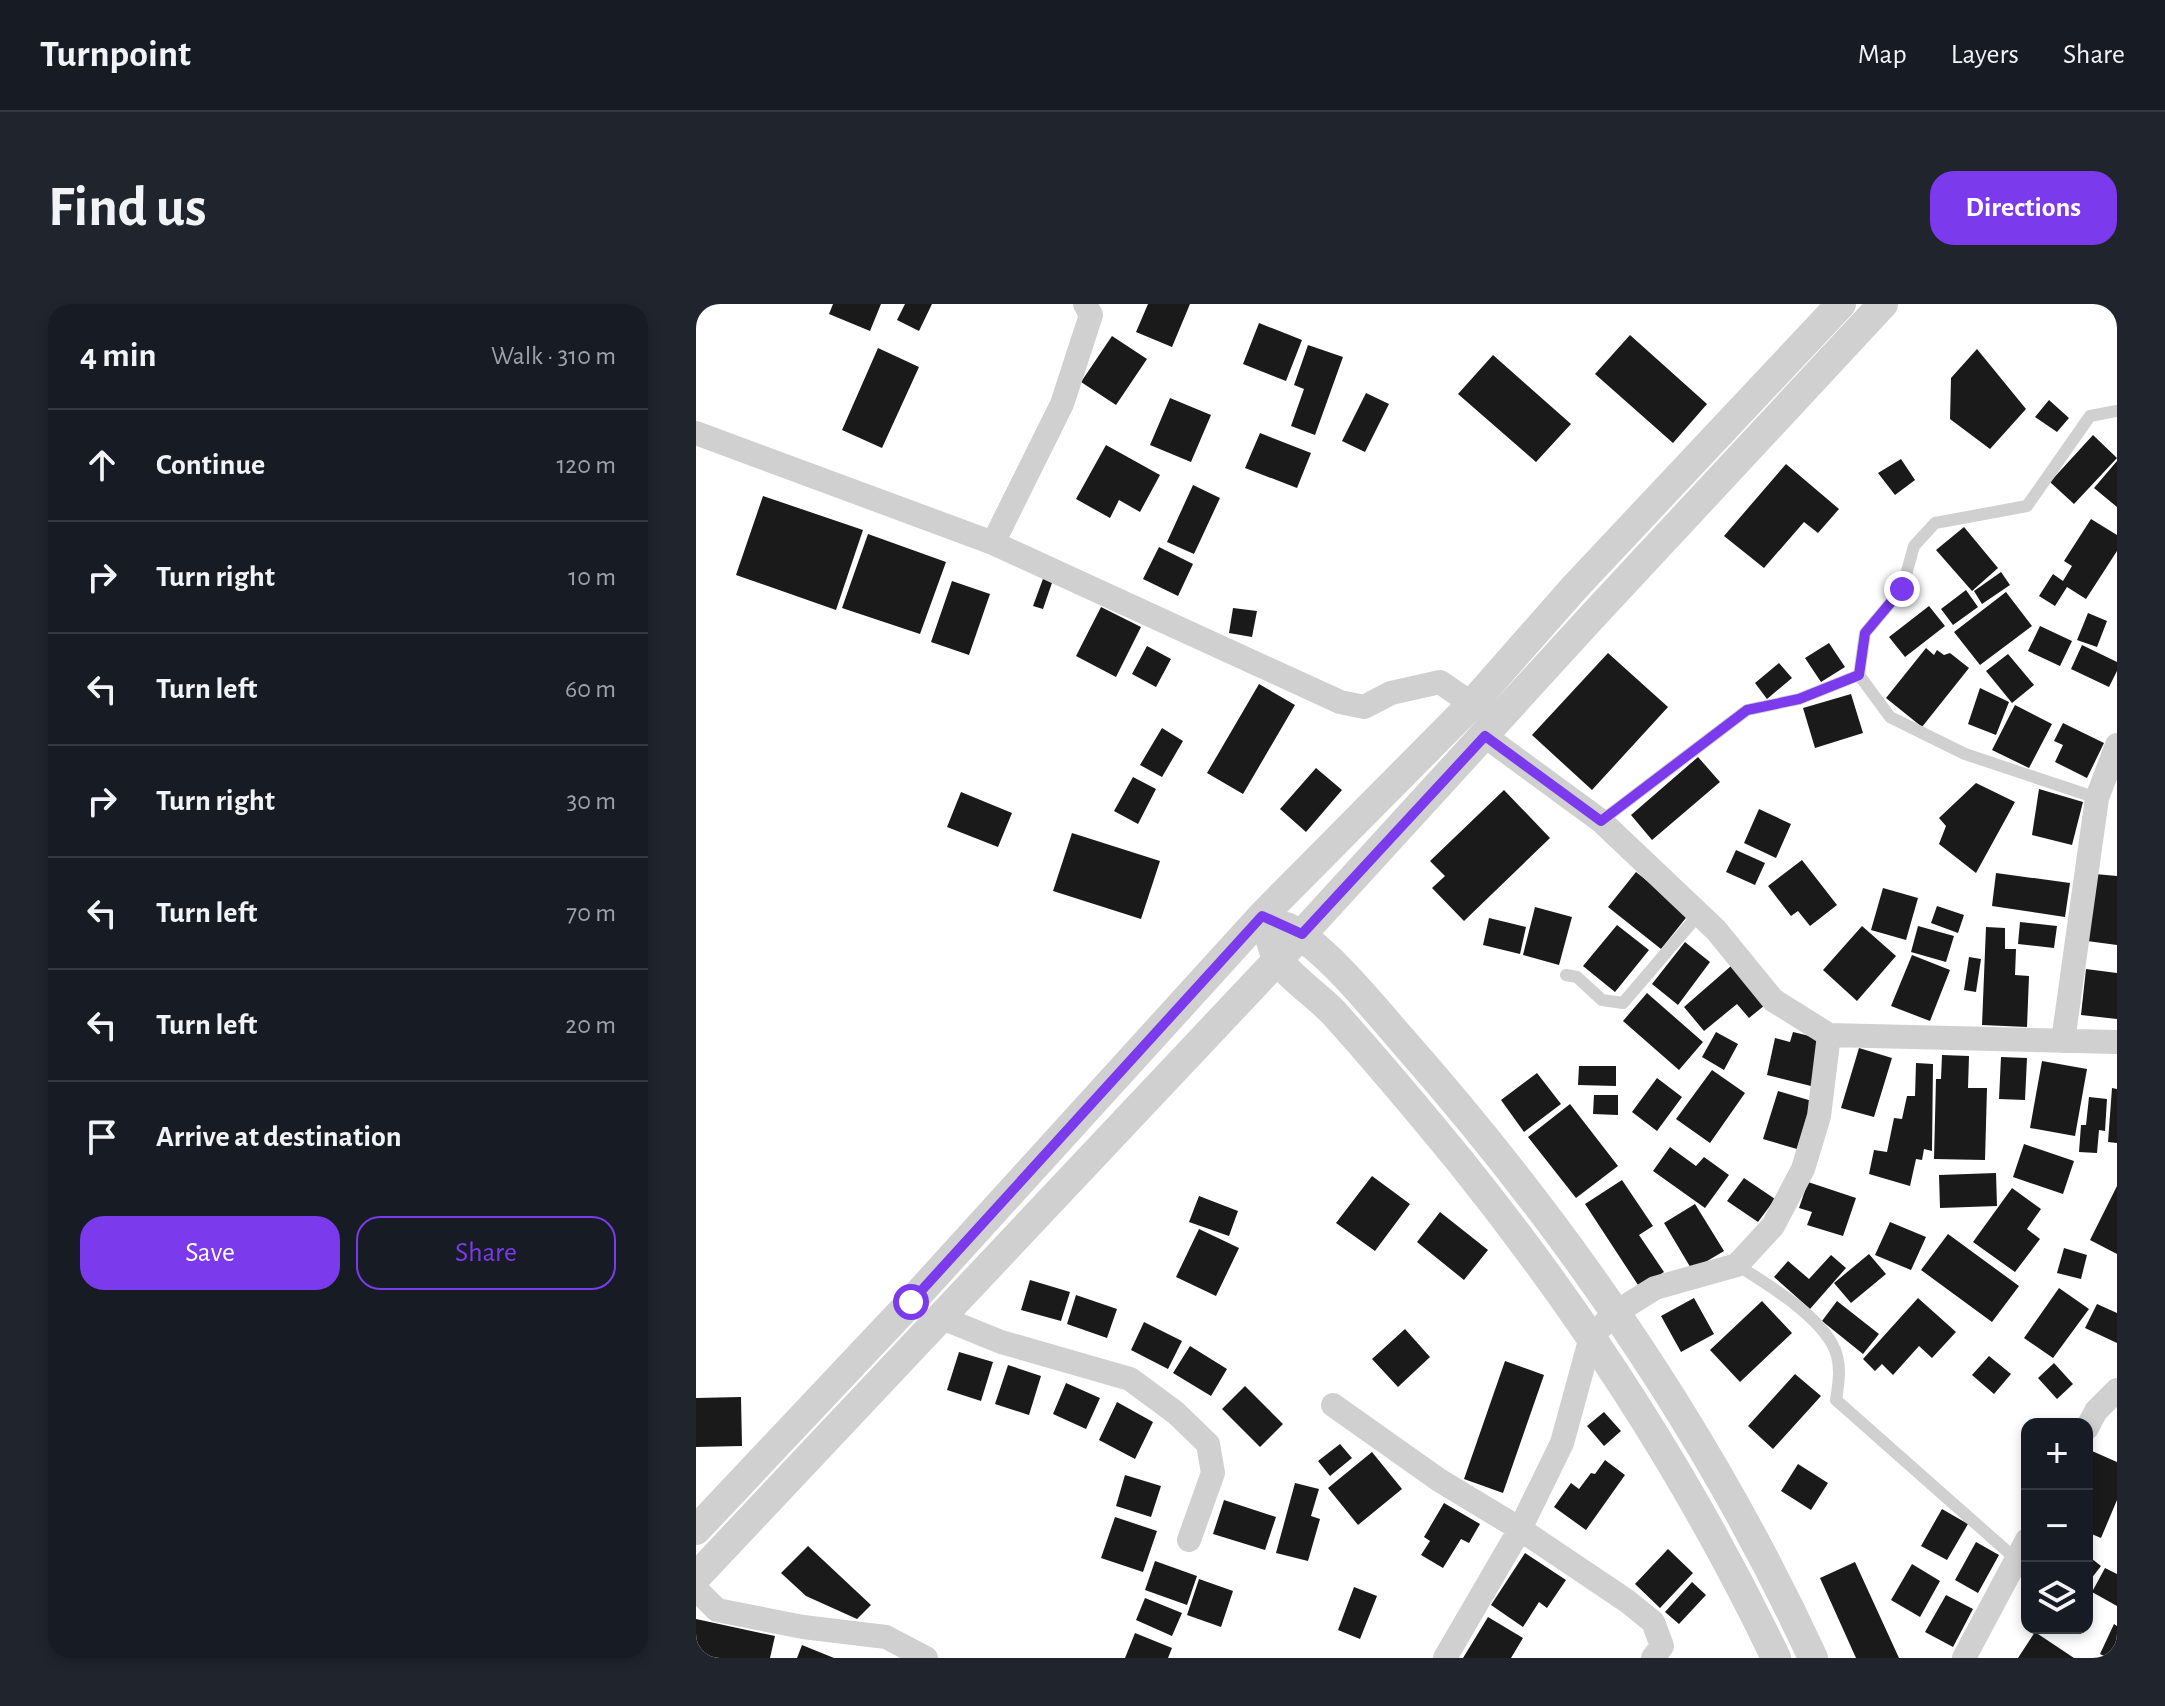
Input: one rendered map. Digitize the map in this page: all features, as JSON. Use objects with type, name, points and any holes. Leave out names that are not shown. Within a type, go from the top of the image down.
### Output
[{"type":"street","points":[[993,543],[1062,404],[1091,315],[1085,304]]},
{"type":"street","points":[[696,1530],[922,1291],[1262,916],[1472,704],[1574,588],[1841,304]]},
{"type":"street","points":[[696,1577],[1302,934],[1883,304]]},
{"type":"street","points":[[696,433],[993,543],[1340,702],[1364,707],[1391,693],[1440,682],[1472,704]]},
{"type":"street","points":[[1485,736],[1601,821],[1716,930],[1773,1000],[1829,1035],[2117,1042]]},
{"type":"street","points":[[2063,1041],[2097,798],[2117,745]]},
{"type":"street","points":[[1262,916],[1302,934],[1362,994],[1494,1148],[1647,1358],[1778,1582],[1813,1658]]},
{"type":"street","points":[[1262,916],[1277,960],[1331,1010],[1397,1084],[1524,1243],[1591,1337],[1669,1457],[1743,1589],[1776,1658]]},
{"type":"street","points":[[1445,1658],[1520,1529],[1562,1443],[1591,1337],[1615,1313],[1655,1288],[1737,1265],[1773,1226],[1803,1169],[1819,1116],[1829,1035]]},
{"type":"street","points":[[942,1318],[1001,1342],[1130,1379],[1176,1413],[1208,1444],[1213,1473],[1189,1540]]},
{"type":"street","points":[[2092,1418],[2117,1390]]},
{"type":"street","points":[[1333,1405],[1439,1480],[1520,1529],[1627,1601],[1653,1622],[1662,1646],[1653,1658]]},
{"type":"street","points":[[1964,1658],[2021,1552]]},
{"type":"street","points":[[696,1589],[717,1610],[803,1627],[886,1637],[926,1658]]},
{"type":"lane","points":[[2097,798],[1965,754],[1890,717],[1859,675],[1865,633],[1902,589],[1914,546],[1935,523],[2027,506],[2090,416],[2117,411]]},
{"type":"lane","points":[[1601,821],[1747,710],[1799,699],[1859,675]]},
{"type":"lane","points":[[1566,975],[1577,977],[1602,1000],[1623,1003],[1699,914]]},
{"type":"lane","points":[[1737,1265],[1793,1301],[1821,1331],[1837,1355],[1836,1400],[2021,1549]]},
{"type":"building","points":[[833,304],[881,304],[870,331],[829,314]]},
{"type":"building","points":[[905,304],[932,304],[919,331],[897,320]]},
{"type":"building","points":[[1148,304],[1190,304],[1172,347],[1136,332]]},
{"type":"building","points":[[1259,323],[1302,340],[1286,381],[1243,364]]},
{"type":"building","points":[[1630,335],[1707,404],[1673,443],[1595,374]]},
{"type":"building","points":[[1112,336],[1147,359],[1116,405],[1081,382]]},
{"type":"building","points":[[1308,345],[1343,357],[1315,435],[1291,426],[1304,389],[1294,385]]},
{"type":"building","points":[[878,348],[919,367],[882,448],[842,430]]},
{"type":"building","points":[[1977,349],[2026,409],[1990,449],[1950,419],[1951,378]]},
{"type":"building","points":[[1493,355],[1571,424],[1536,462],[1458,394]]},
{"type":"building","points":[[1366,393],[1389,404],[1365,452],[1342,441]]},
{"type":"building","points":[[1170,398],[1211,415],[1191,462],[1150,445]]},
{"type":"building","points":[[2049,400],[2069,418],[2057,432],[2035,417]]},
{"type":"building","points":[[1260,433],[1311,453],[1297,488],[1245,468]]},
{"type":"building","points":[[2093,435],[2117,458],[2074,504],[2050,482]]},
{"type":"building","points":[[1106,445],[1160,475],[1140,512],[1119,500],[1110,518],[1076,499]]},
{"type":"building","points":[[1901,459],[1915,480],[1895,495],[1878,473]]},
{"type":"building","points":[[2117,461],[2117,507],[2094,488]]},
{"type":"building","points":[[1786,464],[1839,509],[1818,533],[1804,522],[1764,568],[1724,536]]},
{"type":"building","points":[[1193,485],[1220,498],[1194,554],[1167,542]]},
{"type":"building","points":[[763,496],[863,530],[836,610],[736,575]]},
{"type":"building","points":[[2091,519],[2117,535],[2117,551],[2086,599],[2067,587],[2055,606],[2039,596],[2053,574],[2063,581],[2072,566],[2064,561]]},
{"type":"building","points":[[1964,527],[1998,568],[1972,591],[1936,550]]},
{"type":"building","points":[[868,534],[946,562],[920,634],[842,608]]},
{"type":"building","points":[[1159,547],[1193,564],[1178,596],[1143,579]]},
{"type":"building","points":[[2001,572],[2010,585],[1982,604],[1974,591]]},
{"type":"building","points":[[1044,576],[1053,580],[1043,609],[1033,606]]},
{"type":"building","points":[[952,581],[990,594],[969,655],[931,642]]},
{"type":"building","points":[[1966,590],[1978,607],[1953,625],[1941,609]]},
{"type":"building","points":[[2006,592],[2032,626],[1980,665],[1954,632]]},
{"type":"building","points":[[1929,606],[1945,626],[1905,657],[1889,637]]},
{"type":"building","points":[[1101,607],[1141,627],[1116,677],[1076,656]]},
{"type":"building","points":[[1233,608],[1257,611],[1252,637],[1229,633]]},
{"type":"building","points":[[2088,613],[2107,621],[2097,647],[2077,640]]},
{"type":"building","points":[[2040,626],[2072,641],[2060,666],[2028,651]]},
{"type":"building","points":[[1829,643],[1845,667],[1821,682],[1805,658]]},
{"type":"building","points":[[2082,645],[2117,662],[2117,671],[2109,687],[2071,669]]},
{"type":"building","points":[[1147,646],[1171,659],[1156,687],[1132,674]]},
{"type":"building","points":[[1926,648],[1934,655],[1937,650],[1944,655],[1950,653],[1969,668],[1922,727],[1886,698]]},
{"type":"building","points":[[1608,653],[1668,707],[1592,790],[1532,735]]},
{"type":"building","points":[[2008,654],[2034,685],[2012,703],[1986,671]]},
{"type":"building","points":[[1779,663],[1792,678],[1767,699],[1755,683]]},
{"type":"building","points":[[1259,684],[1295,705],[1243,794],[1207,773]]},
{"type":"building","points":[[1980,688],[2009,702],[1996,735],[1968,724]]},
{"type":"building","points":[[1851,694],[1863,733],[1815,748],[1803,708]]},
{"type":"building","points":[[2015,705],[2052,724],[2029,768],[1992,750]]},
{"type":"building","points":[[2063,723],[2104,743],[2087,778],[2055,762],[2063,745],[2054,741]]},
{"type":"building","points":[[1162,728],[1183,741],[1162,777],[1140,765]]},
{"type":"building","points":[[1698,757],[1720,782],[1652,840],[1631,815]]},
{"type":"building","points":[[1316,768],[1342,790],[1306,832],[1280,809]]},
{"type":"building","points":[[1133,777],[1156,789],[1138,824],[1114,811]]},
{"type":"building","points":[[1976,783],[2015,802],[1976,873],[1939,844],[1946,826],[1939,818]]},
{"type":"building","points":[[2039,789],[2083,802],[2072,845],[2032,835]]},
{"type":"building","points":[[1504,790],[1550,838],[1464,921],[1432,888],[1445,876],[1430,861]]},
{"type":"building","points":[[961,792],[1012,813],[998,847],[947,827]]},
{"type":"building","points":[[1759,809],[1791,824],[1776,858],[1744,843]]},
{"type":"building","points":[[1072,833],[1160,861],[1141,919],[1053,891]]},
{"type":"building","points":[[1736,850],[1765,863],[1755,885],[1726,872]]},
{"type":"building","points":[[1802,860],[1837,905],[1810,926],[1798,911],[1791,916],[1768,886]]},
{"type":"building","points":[[1636,872],[1689,914],[1661,949],[1608,907]]},
{"type":"building","points":[[1996,873],[2070,883],[2065,917],[1992,906]]},
{"type":"building","points":[[2095,874],[2117,876],[2117,945],[2087,941]]},
{"type":"building","points":[[1883,888],[1918,898],[1906,940],[1871,930]]},
{"type":"building","points":[[1937,906],[1964,915],[1958,933],[1931,923]]},
{"type":"building","points":[[1535,907],[1572,917],[1559,965],[1523,955]]},
{"type":"building","points":[[1489,918],[1526,927],[1520,954],[1483,945]]},
{"type":"building","points":[[2020,922],[2057,926],[2054,948],[2018,944]]},
{"type":"building","points":[[1617,925],[1649,950],[1615,992],[1583,966]]},
{"type":"building","points":[[1862,926],[1896,956],[1857,1001],[1823,970]]},
{"type":"building","points":[[1918,926],[1954,936],[1946,962],[1911,952]]},
{"type":"building","points":[[1986,927],[2005,928],[2005,949],[2016,949],[2015,975],[2029,976],[2027,1027],[1982,1025]]},
{"type":"building","points":[[1685,942],[1710,962],[1678,1005],[1652,984]]},
{"type":"building","points":[[1912,955],[1950,970],[1930,1021],[1891,1006]]},
{"type":"building","points":[[1969,957],[1981,959],[1976,992],[1964,990]]},
{"type":"building","points":[[1731,966],[1765,1005],[1749,1018],[1737,1004],[1704,1031],[1684,1007]]},
{"type":"building","points":[[2086,969],[2117,973],[2117,1019],[2081,1015]]},
{"type":"building","points":[[1647,993],[1703,1042],[1679,1070],[1623,1021]]},
{"type":"building","points":[[1716,1032],[1738,1044],[1724,1070],[1702,1057]]},
{"type":"building","points":[[1793,1032],[1822,1039],[1811,1086],[1767,1075],[1775,1038],[1790,1042]]},
{"type":"building","points":[[1859,1048],[1892,1058],[1874,1117],[1841,1108]]},
{"type":"building","points":[[1942,1055],[1969,1056],[1968,1088],[1987,1088],[1985,1160],[1934,1159],[1936,1079],[1941,1079]]},
{"type":"building","points":[[2001,1057],[2027,1058],[2025,1100],[1999,1099]]},
{"type":"building","points":[[2042,1061],[2087,1069],[2075,1136],[2030,1128]]},
{"type":"building","points":[[1916,1063],[1933,1064],[1932,1151],[1924,1149],[1922,1160],[1916,1159],[1910,1186],[1869,1174],[1874,1150],[1887,1152],[1894,1118],[1902,1119],[1907,1096],[1915,1096]]},
{"type":"building","points":[[1579,1066],[1616,1066],[1616,1086],[1578,1085]]},
{"type":"building","points":[[1712,1070],[1745,1093],[1710,1143],[1676,1119]]},
{"type":"building","points":[[1537,1073],[1561,1104],[1524,1132],[1501,1100]]},
{"type":"building","points":[[1657,1078],[1682,1097],[1657,1131],[1632,1112]]},
{"type":"building","points":[[2112,1088],[2117,1089],[2117,1143],[2108,1142]]},
{"type":"building","points":[[1778,1091],[1812,1101],[1797,1149],[1763,1139]]},
{"type":"building","points":[[1594,1095],[1618,1095],[1618,1115],[1593,1114]]},
{"type":"building","points":[[2089,1097],[2107,1099],[2105,1131],[2099,1130],[2097,1153],[2079,1152],[2081,1125],[2086,1125]]},
{"type":"building","points":[[1570,1104],[1618,1166],[1576,1198],[1528,1137]]},
{"type":"building","points":[[2024,1144],[2074,1161],[2063,1194],[2013,1177]]},
{"type":"building","points":[[1670,1147],[1696,1166],[1704,1157],[1729,1175],[1705,1208],[1653,1171]]},
{"type":"building","points":[[1996,1173],[1997,1206],[1940,1208],[1939,1175]]},
{"type":"building","points":[[1372,1176],[1410,1204],[1375,1251],[1336,1223]]},
{"type":"building","points":[[1744,1178],[1775,1199],[1758,1222],[1727,1201]]},
{"type":"building","points":[[1622,1180],[1653,1226],[1639,1235],[1664,1272],[1640,1288],[1585,1204]]},
{"type":"building","points":[[1808,1182],[1856,1198],[1843,1236],[1807,1225],[1812,1212],[1799,1208]]},
{"type":"building","points":[[2117,1186],[2117,1254],[2090,1240]]},
{"type":"building","points":[[2012,1188],[2041,1209],[2027,1229],[2040,1239],[2015,1272],[1973,1242]]},
{"type":"building","points":[[1199,1196],[1238,1211],[1229,1236],[1189,1222]]},
{"type":"building","points":[[1695,1204],[1724,1251],[1692,1270],[1664,1223]]},
{"type":"building","points":[[1440,1212],[1488,1250],[1464,1280],[1417,1242]]},
{"type":"building","points":[[1890,1222],[1926,1237],[1911,1270],[1875,1255]]},
{"type":"building","points":[[1199,1229],[1239,1248],[1216,1296],[1176,1277]]},
{"type":"building","points":[[1948,1234],[2019,1286],[1992,1322],[1921,1270]]},
{"type":"building","points":[[2064,1248],[2087,1255],[2081,1279],[2057,1273]]},
{"type":"building","points":[[1869,1254],[1886,1274],[1851,1303],[1834,1283]]},
{"type":"building","points":[[1831,1255],[1846,1268],[1810,1309],[1774,1277],[1788,1261],[1809,1279]]},
{"type":"building","points":[[1030,1280],[1070,1292],[1061,1321],[1021,1310]]},
{"type":"building","points":[[2059,1288],[2089,1309],[2053,1358],[2024,1338]]},
{"type":"building","points":[[1076,1295],[1117,1309],[1107,1338],[1067,1324]]},
{"type":"building","points":[[1694,1298],[1714,1334],[1681,1352],[1661,1316]]},
{"type":"building","points":[[1918,1298],[1956,1332],[1932,1358],[1919,1346],[1893,1375],[1882,1364],[1875,1371],[1863,1359]]},
{"type":"building","points":[[1762,1301],[1792,1333],[1740,1382],[1710,1350]]},
{"type":"building","points":[[1837,1301],[1879,1334],[1863,1354],[1822,1321]]},
{"type":"building","points":[[2097,1304],[2117,1313],[2117,1343],[2085,1328]]},
{"type":"building","points":[[1144,1322],[1182,1341],[1168,1369],[1131,1350]]},
{"type":"building","points":[[1405,1329],[1430,1357],[1398,1387],[1372,1359]]},
{"type":"building","points":[[1190,1346],[1227,1369],[1211,1396],[1173,1373]]},
{"type":"building","points":[[959,1352],[993,1362],[981,1401],[947,1390]]},
{"type":"building","points":[[1989,1356],[2011,1374],[1994,1394],[1972,1375]]},
{"type":"building","points":[[1505,1361],[1544,1375],[1503,1493],[1464,1479]]},
{"type":"building","points":[[2054,1363],[2073,1384],[2057,1399],[2038,1378]]},
{"type":"building","points":[[1008,1365],[1041,1376],[1029,1415],[995,1404]]},
{"type":"building","points":[[1795,1374],[1821,1396],[1773,1449],[1748,1426]]},
{"type":"building","points":[[1066,1383],[1100,1398],[1086,1429],[1053,1414]]},
{"type":"building","points":[[1245,1386],[1283,1424],[1260,1447],[1222,1409]]},
{"type":"building","points":[[741,1397],[742,1446],[696,1447],[696,1398]]},
{"type":"building","points":[[1117,1402],[1153,1422],[1135,1459],[1099,1440]]},
{"type":"building","points":[[1604,1412],[1621,1431],[1604,1446],[1587,1426]]},
{"type":"building","points":[[1340,1444],[1352,1458],[1330,1476],[1318,1461]]},
{"type":"building","points":[[2093,1451],[2117,1462],[2117,1500],[2101,1538],[2093,1535]]},
{"type":"building","points":[[1372,1452],[1402,1489],[1358,1525],[1328,1488]]},
{"type":"building","points":[[1605,1460],[1625,1475],[1586,1530],[1554,1507],[1571,1483],[1579,1489]]},
{"type":"building","points":[[1798,1464],[1828,1483],[1811,1510],[1781,1491]]},
{"type":"building","points":[[1125,1475],[1161,1486],[1151,1517],[1116,1506]]},
{"type":"building","points":[[1295,1483],[1319,1489],[1311,1516],[1320,1519],[1308,1561],[1276,1553]]},
{"type":"building","points":[[1224,1500],[1276,1517],[1265,1550],[1213,1534]]},
{"type":"building","points":[[1444,1503],[1480,1524],[1469,1543],[1461,1539],[1443,1568],[1421,1555],[1430,1541],[1424,1537]]},
{"type":"building","points":[[1942,1509],[1968,1524],[1947,1560],[1921,1546]]},
{"type":"building","points":[[1115,1517],[1157,1531],[1143,1572],[1101,1558]]},
{"type":"building","points":[[1976,1542],[1999,1555],[1978,1593],[1955,1580]]},
{"type":"building","points":[[808,1546],[871,1605],[857,1619],[806,1596],[781,1573]]},
{"type":"building","points":[[1668,1549],[1693,1573],[1660,1608],[1635,1584]]},
{"type":"building","points":[[1525,1553],[1566,1580],[1547,1608],[1539,1602],[1523,1627],[1491,1605]]},
{"type":"building","points":[[2093,1560],[2101,1566],[2093,1576]]},
{"type":"building","points":[[1155,1561],[1197,1576],[1187,1605],[1145,1590]]},
{"type":"building","points":[[1855,1562],[1899,1658],[1856,1658],[1820,1578]]},
{"type":"building","points":[[1912,1564],[1940,1581],[1920,1617],[1891,1600]]},
{"type":"building","points":[[2105,1568],[2117,1574],[2117,1606],[2093,1590]]},
{"type":"building","points":[[1199,1579],[1233,1591],[1221,1627],[1187,1615]]},
{"type":"building","points":[[1692,1582],[1706,1595],[1679,1624],[1665,1612]]},
{"type":"building","points":[[1354,1587],[1377,1596],[1360,1639],[1338,1630]]},
{"type":"building","points":[[1946,1595],[1973,1609],[1953,1647],[1925,1632]]},
{"type":"building","points":[[1145,1598],[1182,1613],[1172,1636],[1136,1620]]},
{"type":"building","points":[[1488,1617],[1523,1638],[1511,1658],[1463,1658]]},
{"type":"building","points":[[696,1619],[775,1636],[770,1658],[696,1658]]},
{"type":"building","points":[[2114,1624],[2117,1626],[2117,1658],[2108,1658],[2100,1654]]},
{"type":"building","points":[[1135,1633],[1172,1648],[1168,1658],[1125,1658]]},
{"type":"building","points":[[2034,1634],[2038,1634],[2074,1658],[2018,1658]]},
{"type":"building","points":[[802,1645],[834,1658],[797,1658]]},
{"type":"route","points":[[911,1302],[1262,916],[1302,934],[1485,736],[1601,821],[1747,710],[1799,699],[1859,675],[1865,633],[1902,589]]}]
